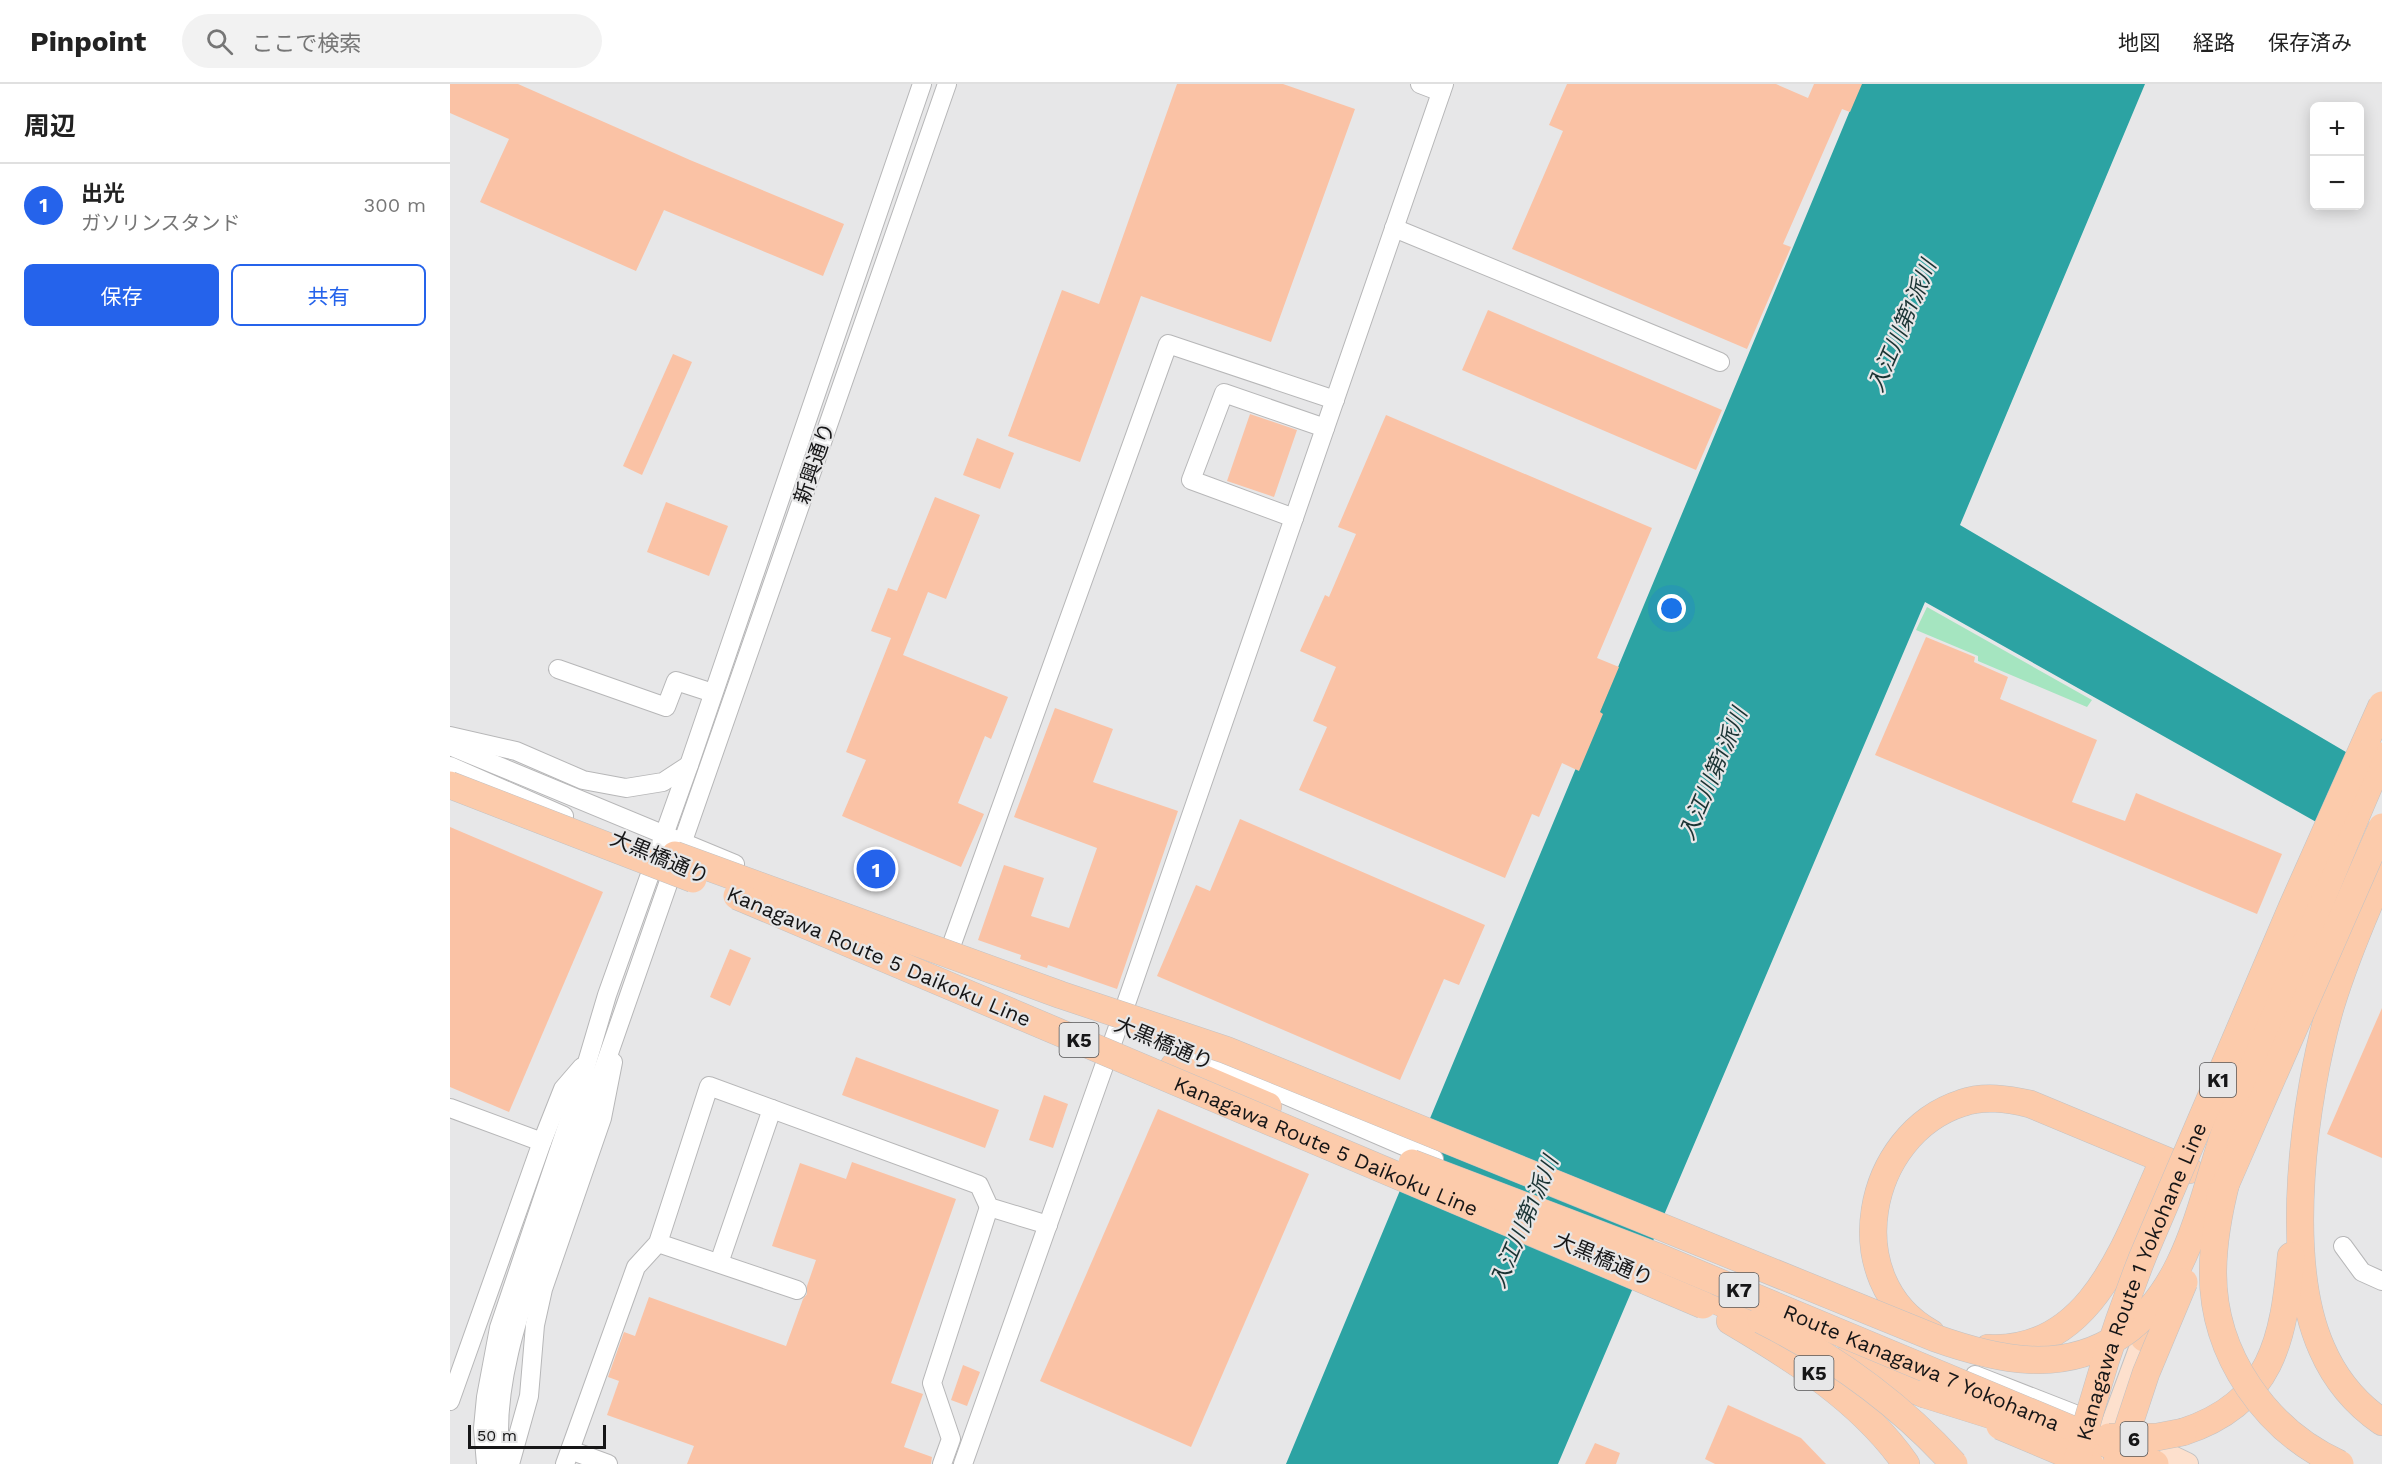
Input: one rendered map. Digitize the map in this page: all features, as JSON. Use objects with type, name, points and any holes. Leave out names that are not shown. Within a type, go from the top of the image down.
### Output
[{"type":"highway","name":"Kanagawa Route 1 Yokohane Line","points":[[2089,1462],[2101,1374],[2126,1299],[2165,1202],[2292,907],[2382,705]]},
{"type":"highway","points":[[2340,1464],[2300,1441],[2285,1429],[2258,1400],[2244,1380],[2225,1342],[2214,1299],[2213,1251],[2225,1187],[2243,1124],[2295,965],[2324,888],[2382,756]]},
{"type":"highway","name":"Kanagawa Route 5 Daikoku Line","points":[[450,775],[526,804],[670,850],[1318,1128]]},
{"type":"highway","name":"Kanagawa Route 5 Daikoku Line","points":[[450,785],[786,916],[1703,1305]]},
{"type":"highway","points":[[2144,1338],[2221,1155],[2382,787]]},
{"type":"highway","name":"Kanagawa Route 1 Yokohane Line","points":[[2089,1462],[2133,1410],[2171,1313],[2382,826]]},
{"type":"highway","points":[[670,850],[1060,995],[1226,1050],[1935,1338],[1986,1355],[2021,1360],[2057,1359],[2091,1351],[2106,1344],[2134,1326],[2164,1292],[2193,1233],[2238,1097],[2295,965]]},
{"type":"highway","points":[[1924,1394],[2024,1425],[2094,1436],[2140,1438],[2170,1435],[2195,1428],[2219,1417],[2258,1382],[2272,1358],[2288,1294],[2312,1088],[2331,1007],[2357,933],[2382,874]]},
{"type":"highway","points":[[2189,1170],[2030,1104],[1996,1099],[1963,1102],[1930,1119],[1903,1144],[1883,1175],[1874,1207],[1873,1232],[1876,1257],[1891,1295],[1916,1325],[1959,1344],[1991,1349],[2024,1346],[2057,1331],[2085,1308],[2113,1269],[2232,1013],[2292,907]]},
{"type":"highway","name":"Route Kanagawa 7 Yokohama","points":[[1318,1128],[1656,1256],[2155,1464]]},
{"type":"highway","name":"K5","points":[[1318,1128],[1646,1269],[1792,1336],[1855,1374],[1883,1396],[1933,1441],[1954,1464]]},
{"type":"highway","points":[[2303,1150],[2302,1253],[2311,1315],[2322,1348],[2338,1377],[2357,1401],[2382,1422]]},
{"type":"highway","name":"Route Kanagawa 7 Yokohama","points":[[1703,1305],[2089,1462]]},
{"type":"highway","name":"K5","points":[[1703,1305],[1819,1377],[1873,1424],[1906,1464]]},
{"type":"main road","points":[[2089,1462],[2080,1416],[2189,1170]]},
{"type":"main road","points":[[2089,1462],[2111,1428],[2144,1338]]},
{"type":"main road","name":"6","points":[[2080,1416],[2187,1464]]},
{"type":"street","name":"新興通り","points":[[670,850],[689,765],[922,84]]},
{"type":"street","name":"新興通り","points":[[670,850],[947,84]]},
{"type":"street","points":[[963,1464],[1109,1053],[1443,88],[1420,84]]},
{"type":"street","points":[[1394,228],[1720,362]]},
{"type":"street","points":[[949,952],[1168,344],[1335,400]]},
{"type":"street","points":[[1294,518],[1191,480],[1224,393],[1325,428]]},
{"type":"street","points":[[558,669],[666,707],[676,681],[713,693]]},
{"type":"street","points":[[450,736],[516,751],[583,780],[626,788],[663,782],[689,765]]},
{"type":"street","name":"大黒橋通り","points":[[450,746],[1109,1053],[1294,1133],[1399,1173],[2089,1462]]},
{"type":"street","name":"大黒橋通り","points":[[450,766],[670,850],[949,952],[1653,1250],[2080,1416]]},
{"type":"street","points":[[502,1464],[501,1410],[506,1369],[507,1331],[617,1028],[670,850]]},
{"type":"street","points":[[486,1464],[483,1428],[486,1397],[607,995],[670,850]]},
{"type":"street","points":[[2144,1338],[2163,1310],[2356,876],[2324,862],[2189,1170]]},
{"type":"street","points":[[510,1464],[529,1396],[535,1325],[543,1289],[602,1118],[610,1089],[617,1028]]},
{"type":"street","points":[[450,1401],[563,1089],[587,1061]]},
{"type":"street","points":[[608,1464],[568,1457],[636,1267],[658,1243],[709,1086],[979,1185],[989,1207],[932,1383],[951,1439],[942,1464]]},
{"type":"street","points":[[450,1108],[542,1142]]},
{"type":"street","points":[[719,1263],[772,1109]]},
{"type":"street","points":[[989,1207],[1047,1226]]},
{"type":"street","points":[[658,1243],[797,1290]]},
{"type":"street","points":[[2343,1246],[2362,1272],[2382,1281]]},
{"type":"green space","points":[[1927,607],[2092,700],[2087,707],[1978,661],[1978,656],[1916,630]]},
{"type":"water","name":"入江川第1派川","points":[[1861,84],[2145,84],[1960,525],[2351,755],[2318,823],[1925,602],[1558,1464],[1286,1464]]},
{"type":"building","points":[[450,84],[518,84],[690,160],[844,224],[823,276],[664,210],[636,271],[480,202],[509,139],[450,113]]},
{"type":"building","points":[[1177,84],[1283,84],[1355,109],[1271,342],[1141,296],[1080,462],[1008,436],[1062,290],[1099,304]]},
{"type":"building","points":[[1567,84],[1776,84],[1808,98],[1814,84],[1862,84],[1850,112],[1842,109],[1783,244],[1791,247],[1747,349],[1512,249],[1563,131],[1549,125]]},
{"type":"building","points":[[1488,310],[1722,410],[1696,470],[1462,370]]},
{"type":"building","points":[[673,354],[692,362],[642,475],[623,466]]},
{"type":"building","points":[[1250,414],[1297,430],[1274,497],[1227,481]]},
{"type":"building","points":[[1386,415],[1652,528],[1597,658],[1619,667],[1600,712],[1603,714],[1579,771],[1562,763],[1539,817],[1532,814],[1505,878],[1299,790],[1327,727],[1313,721],[1336,667],[1300,651],[1325,595],[1329,597],[1356,534],[1338,527]]},
{"type":"building","points":[[977,438],[1014,453],[1000,489],[963,475]]},
{"type":"building","points":[[935,497],[980,515],[946,599],[928,592],[903,655],[1008,697],[991,739],[985,736],[958,803],[984,814],[961,867],[842,816],[866,760],[846,752],[891,638],[871,631],[888,588],[897,591]]},
{"type":"building","points":[[666,502],[728,526],[709,576],[647,552]]},
{"type":"building","points":[[1926,637],[1975,657],[1974,662],[2008,677],[2000,699],[2097,740],[2072,802],[2125,821],[2136,793],[2282,854],[2257,914],[1875,755]]},
{"type":"building","points":[[1055,708],[1113,729],[1093,782],[1178,811],[1117,989],[1048,965],[1047,968],[1020,959],[1021,955],[978,940],[1004,865],[1044,878],[1031,916],[1069,928],[1097,848],[1014,817]]},
{"type":"building","points":[[1240,819],[1485,925],[1459,985],[1444,979],[1400,1080],[1157,976],[1196,885],[1210,891]]},
{"type":"building","points":[[450,827],[603,892],[509,1112],[450,1087]]},
{"type":"building","points":[[730,949],[751,958],[730,1006],[710,997]]},
{"type":"building","points":[[2382,1008],[2382,1158],[2327,1134]]},
{"type":"building","points":[[856,1057],[999,1110],[985,1148],[842,1095]]},
{"type":"building","points":[[1044,1095],[1068,1104],[1053,1148],[1029,1140]]},
{"type":"building","points":[[1158,1109],[1309,1174],[1191,1447],[1040,1381]]},
{"type":"building","points":[[852,1162],[956,1199],[891,1383],[923,1394],[904,1447],[932,1457],[931,1464],[687,1464],[694,1446],[607,1415],[619,1381],[608,1377],[624,1332],[635,1336],[649,1297],[786,1346],[803,1299],[807,1294],[807,1286],[816,1260],[772,1246],[800,1163],[846,1179]]},
{"type":"building","points":[[963,1365],[980,1372],[967,1406],[951,1400]]},
{"type":"building","points":[[1728,1405],[1801,1438],[1826,1464],[1715,1464],[1705,1459]]},
{"type":"building","points":[[1595,1443],[1620,1453],[1616,1464],[1585,1464]]},
{"type":"place","name":"出光","points":[[876,869]]}]
